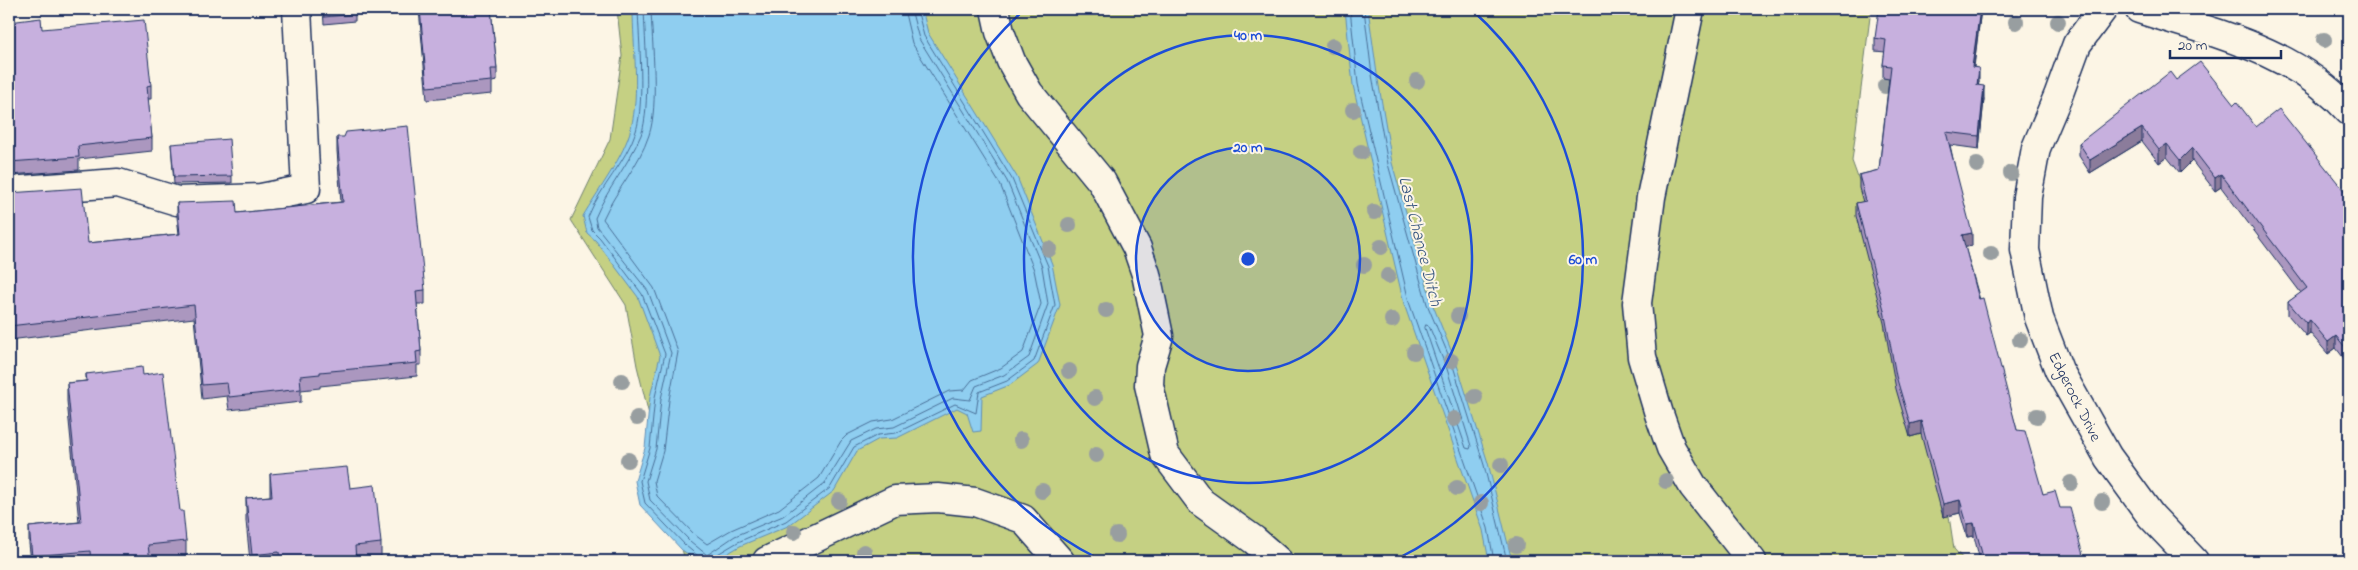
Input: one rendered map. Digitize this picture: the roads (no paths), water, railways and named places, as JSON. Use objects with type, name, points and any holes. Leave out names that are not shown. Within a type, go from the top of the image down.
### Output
[{"type":"street","points":[[9,191],[118,183],[178,201],[261,198],[306,189],[298,9]]},
{"type":"street","points":[[995,9],[1000,32],[1011,61],[1029,92],[1102,182],[1137,248],[1146,274],[1160,336],[1150,366],[1149,385],[1165,454],[1201,502],[1254,540],[1278,561]]},
{"type":"street","points":[[1690,9],[1651,197],[1637,303],[1642,357],[1671,448],[1693,486],[1752,561]]},
{"type":"street","name":"Edgerock Drive","points":[[2103,9],[2077,44],[2036,148],[2027,197],[2025,250],[2039,318],[2059,370],[2108,457],[2151,516],[2194,561]]},
{"type":"street","points":[[2139,9],[2256,47],[2290,63],[2333,92],[2349,111]]},
{"type":"street","points":[[767,561],[895,500],[938,498],[975,502],[1023,519],[1060,561]]},
{"type":"water","points":[[633,9],[922,9],[928,33],[1017,177],[1052,264],[1060,305],[1038,364],[1010,385],[982,396],[981,431],[973,432],[967,413],[957,408],[897,438],[879,439],[857,451],[834,491],[788,526],[740,546],[715,561],[698,561],[682,550],[640,505],[635,481],[645,448],[650,397],[660,356],[638,297],[596,241],[587,233],[583,216],[623,150],[631,128],[636,85]]},
{"type":"water","points":[[1345,9],[1368,9],[1392,163],[1432,303],[1457,365],[1488,463],[1512,561],[1489,561],[1483,530],[1404,304],[1353,85]]},
{"type":"water label","name":"Last Chance Ditch","points":[[1421,241]]}]
